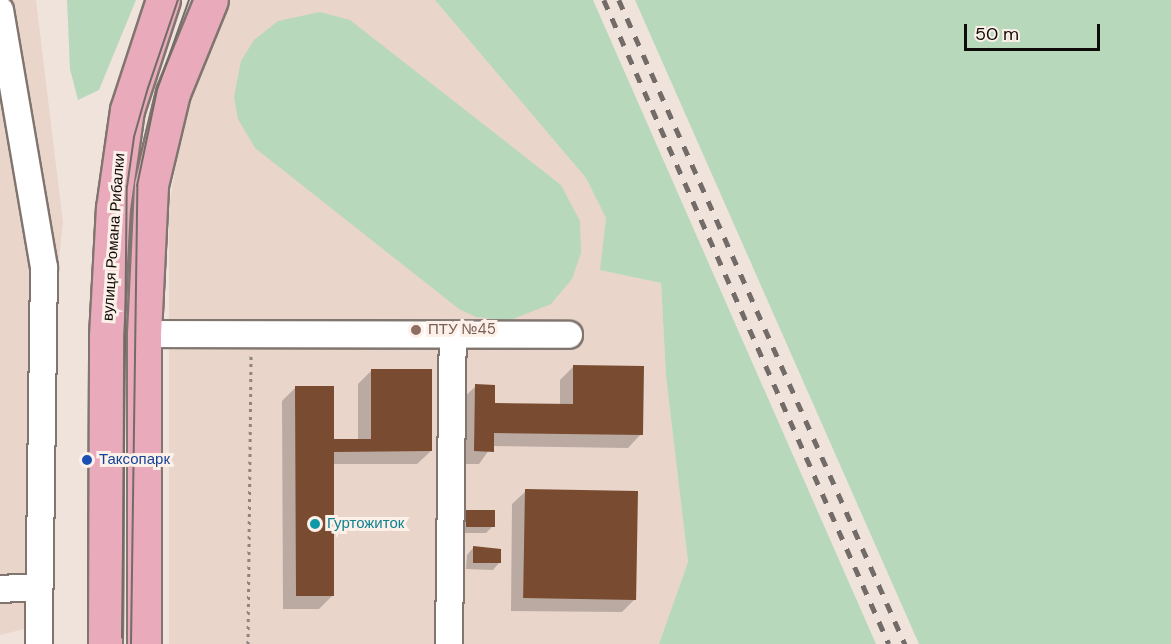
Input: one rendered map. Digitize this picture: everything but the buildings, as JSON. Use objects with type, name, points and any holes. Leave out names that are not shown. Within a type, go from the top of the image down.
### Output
[{"type":"main road","name":"вулиця Романа Рибалки","points":[[105,644],[106,336],[119,152],[141,60],[163,0]]},
{"type":"main road","points":[[144,644],[146,236],[159,142],[190,46],[211,0]]},
{"type":"lane","points":[[0,10],[44,267],[39,644]]},
{"type":"lane","points":[[144,334],[569,335]]},
{"type":"lane","points":[[449,644],[453,335]]},
{"type":"lane","points":[[0,589],[39,587]]},
{"type":"path","points":[[248,644],[251,334]]},
{"type":"shaded area","points":[[0,0],[36,0],[63,223],[58,267],[44,267],[37,626],[0,635]]},
{"type":"shaded area","name":"ПТУ №45","points":[[229,0],[435,0],[586,178],[606,218],[601,270],[661,283],[666,376],[688,562],[659,644],[169,644],[169,207],[187,99],[201,52]]},
{"type":"green space","points":[[67,0],[136,0],[99,90],[78,100],[70,69]]},
{"type":"green space","points":[[435,0],[593,0],[876,644],[659,644],[688,562],[666,376],[661,283],[600,270],[606,218],[586,178]]},
{"type":"green space","points":[[635,0],[1171,0],[1171,644],[919,644]]},
{"type":"green space","points":[[320,12],[350,20],[561,185],[580,221],[581,253],[572,279],[551,304],[508,321],[476,317],[459,309],[255,148],[238,119],[234,97],[241,61],[254,40],[278,21]]},
{"type":"tram line","points":[[122,638],[127,187],[134,137],[178,0]]},
{"type":"tram line","points":[[131,644],[137,186],[157,90],[189,0]]},
{"type":"railway","points":[[604,0],[889,644]]},
{"type":"railway","points":[[619,0],[905,644]]},
{"type":"place","name":"ПТУ №45","points":[[416,330]]},
{"type":"place","name":"Таксопарк","points":[[87,460]]},
{"type":"place","name":"Гуртожиток","points":[[315,524]]}]
